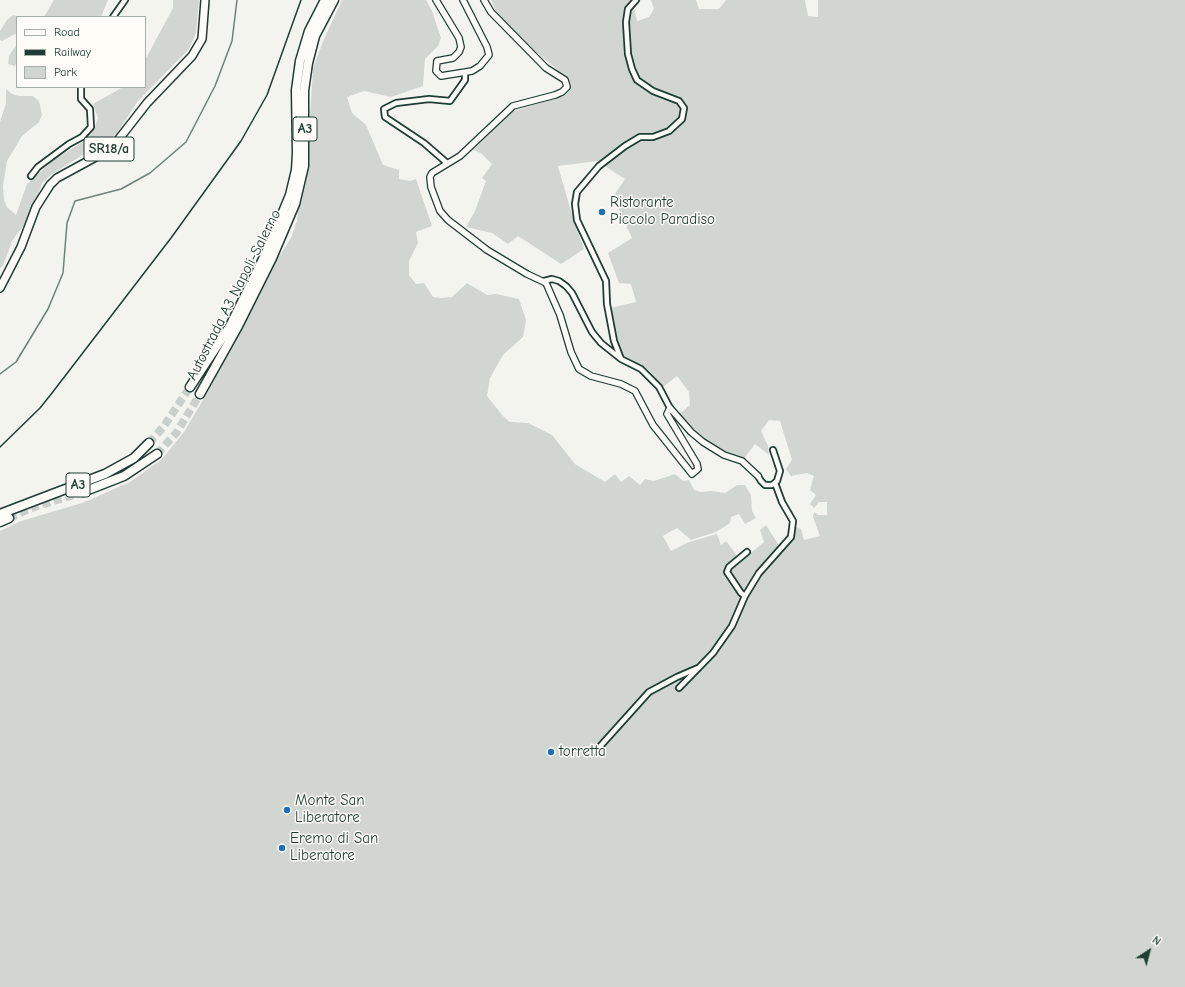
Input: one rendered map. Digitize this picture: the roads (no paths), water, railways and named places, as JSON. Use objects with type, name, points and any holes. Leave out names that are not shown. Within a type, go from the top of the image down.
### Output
[{"type":"highway","name":"Autostrada A3 Napoli-Salerno","points":[[268,256],[294,182],[297,153],[296,90],[300,61],[309,31],[325,0]]},
{"type":"highway","name":"Autostrada A3 Napoli-Salerno","points":[[200,394],[299,190],[305,151],[304,91],[308,63],[315,36],[334,0]]},
{"type":"highway","name":"Autostrada A3 Napoli-Salerno","points":[[190,386],[223,345]]},
{"type":"highway","name":"A3","points":[[0,514],[106,474],[129,461],[149,443]]},
{"type":"highway","name":"A3","points":[[83,492],[124,476],[158,454]]},
{"type":"highway","points":[[0,522],[9,518]]},
{"type":"main road","name":"SR18/a","points":[[0,288],[21,247],[36,207],[50,184],[103,153],[115,144],[147,103],[192,56],[202,38],[205,0]]},
{"type":"street","points":[[114,16],[125,0]]},
{"type":"street","points":[[436,0],[459,38],[461,46],[459,52],[453,58],[437,61],[436,71],[441,76],[465,73],[480,66],[489,55],[489,51],[463,0]]},
{"type":"street","points":[[484,0],[491,12],[546,68],[564,80],[567,87],[556,95],[513,106],[468,150],[435,170],[430,177],[436,204],[444,216],[487,250],[527,274],[544,281],[551,291],[571,352],[579,369],[591,376],[621,384],[635,391],[650,421],[664,441],[692,474],[696,473],[698,469],[697,464],[667,414],[670,408]]},
{"type":"street","points":[[621,359],[614,341],[607,304],[606,281],[577,220],[575,204],[578,192],[599,166],[640,137],[653,138],[669,131],[682,119],[684,108],[679,101],[653,91],[637,80],[632,69],[628,54],[626,22],[628,9],[636,0]]},
{"type":"street","points":[[447,162],[424,143],[385,117],[384,110],[396,103],[429,99],[450,101],[465,80],[465,73]]},
{"type":"street","points":[[31,176],[38,167],[69,144],[82,137],[91,127],[90,109],[81,99],[81,88]]},
{"type":"street","points":[[544,281],[552,279],[566,286],[572,294],[592,332],[601,343],[621,359],[641,369],[659,387],[670,408],[691,432],[703,442],[724,455],[742,461],[759,479],[769,486],[775,483],[780,471],[773,450]]},
{"type":"street","points":[[678,688],[713,653],[732,626],[745,596],[759,574],[791,537],[793,521],[782,502],[775,483]]},
{"type":"street","points":[[745,596],[740,593],[727,572],[729,567],[747,552]]},
{"type":"street","points":[[594,752],[649,692],[700,667]]},
{"type":"waterway","points":[[0,374],[16,362],[48,309],[63,273],[67,223],[75,201],[121,189],[150,173],[186,142],[215,86],[232,41],[237,0]]},
{"type":"tunnel","points":[[149,443],[164,426],[190,387]]},
{"type":"tunnel","points":[[157,454],[177,432],[200,394]]},
{"type":"tunnel","points":[[9,518],[34,507],[83,492]]},
{"type":"railway","points":[[0,447],[40,408],[52,393],[171,238],[241,141],[267,95],[301,0]]},
{"type":"place","name":"Ristorante Piccolo Paradiso","points":[[602,212]]},
{"type":"place","name":"torretta","points":[[551,752]]},
{"type":"place","name":"Monte San Liberatore","points":[[287,810]]},
{"type":"place","name":"Eremo di San Liberatore","points":[[282,848]]}]
